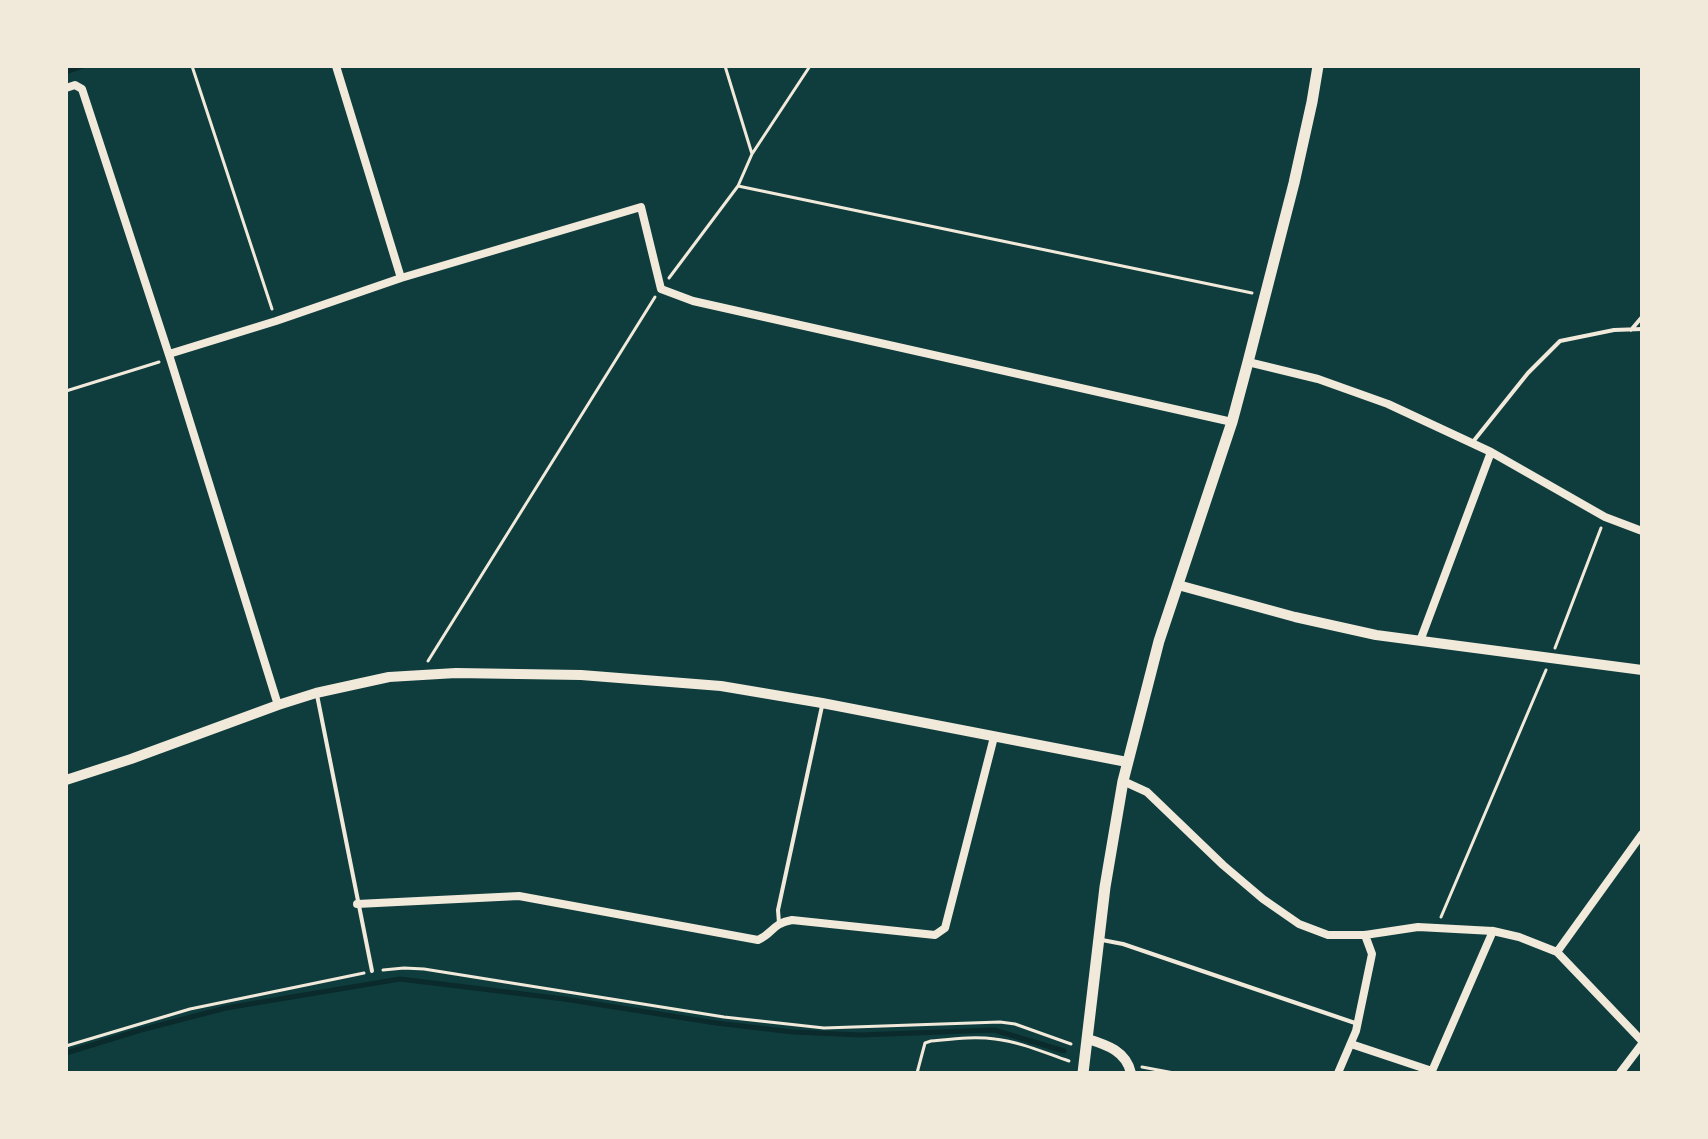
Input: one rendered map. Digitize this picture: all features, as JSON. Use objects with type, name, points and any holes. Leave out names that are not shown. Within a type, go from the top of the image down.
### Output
[{"type":"main road","points":[[1083,1073],[1112,840],[1127,762],[1155,656],[1232,422],[1309,115],[1318,66]]},
{"type":"street","points":[[336,66],[401,278]]},
{"type":"street","points":[[66,88],[75,85],[82,89],[278,705]]},
{"type":"street","points":[[169,356],[401,278],[641,207],[661,289],[693,301],[1232,422]]},
{"type":"street","points":[[1248,362],[1318,379],[1388,404],[1491,452],[1605,517],[1642,531]]},
{"type":"street","points":[[1420,641],[1491,452]]},
{"type":"street","points":[[1178,585],[1338,628],[1642,670]]},
{"type":"street","points":[[66,780],[316,693],[389,677],[456,673],[581,675],[721,686],[1127,762]]},
{"type":"street","points":[[357,904],[519,896],[758,940],[779,923],[792,920],[935,935],[945,928],[994,737]]},
{"type":"street","points":[[1123,781],[1147,792],[1223,865],[1299,924],[1328,935],[1365,935],[1418,927],[1493,931],[1519,937],[1557,952],[1642,1042],[1620,1073]]},
{"type":"street","points":[[1557,952],[1642,834]]},
{"type":"street","points":[[1351,1044],[1432,1071],[1493,931]]},
{"type":"street","points":[[1338,1073],[1358,1024],[1372,954],[1365,935]]},
{"type":"street","points":[[1088,1039],[1109,1046],[1135,1069]]},
{"type":"lane","points":[[1631,330],[1642,317]]},
{"type":"lane","points":[[1471,444],[1528,373],[1560,341],[1614,330],[1642,329]]},
{"type":"lane","points":[[316,693],[372,971]]},
{"type":"lane","points":[[779,923],[778,910],[822,703]]},
{"type":"lane","points":[[1099,940],[1123,944],[1358,1024]]},
{"type":"path","points":[[192,66],[276,321]]},
{"type":"path","points":[[725,66],[752,154]]},
{"type":"path","points":[[421,675],[661,289],[738,186],[752,154],[810,66]]},
{"type":"path","points":[[738,186],[1265,296]]},
{"type":"path","points":[[66,391],[169,356]]},
{"type":"path","points":[[1436,928],[1552,658],[1605,517]]},
{"type":"path","points":[[66,1046],[190,1009],[372,971],[404,968],[724,1017],[824,1028],[1000,1022],[1015,1024],[1071,1044]]},
{"type":"path","points":[[917,1073],[925,1043],[980,1037],[1017,1043],[1069,1061]]},
{"type":"path","points":[[1135,1069],[1174,1073]]},
{"type":"waterway","points":[[66,72],[83,66]]},
{"type":"waterway","points":[[66,1053],[226,1008],[400,979],[793,1032],[860,1035],[994,1030],[1064,1051]]}]
